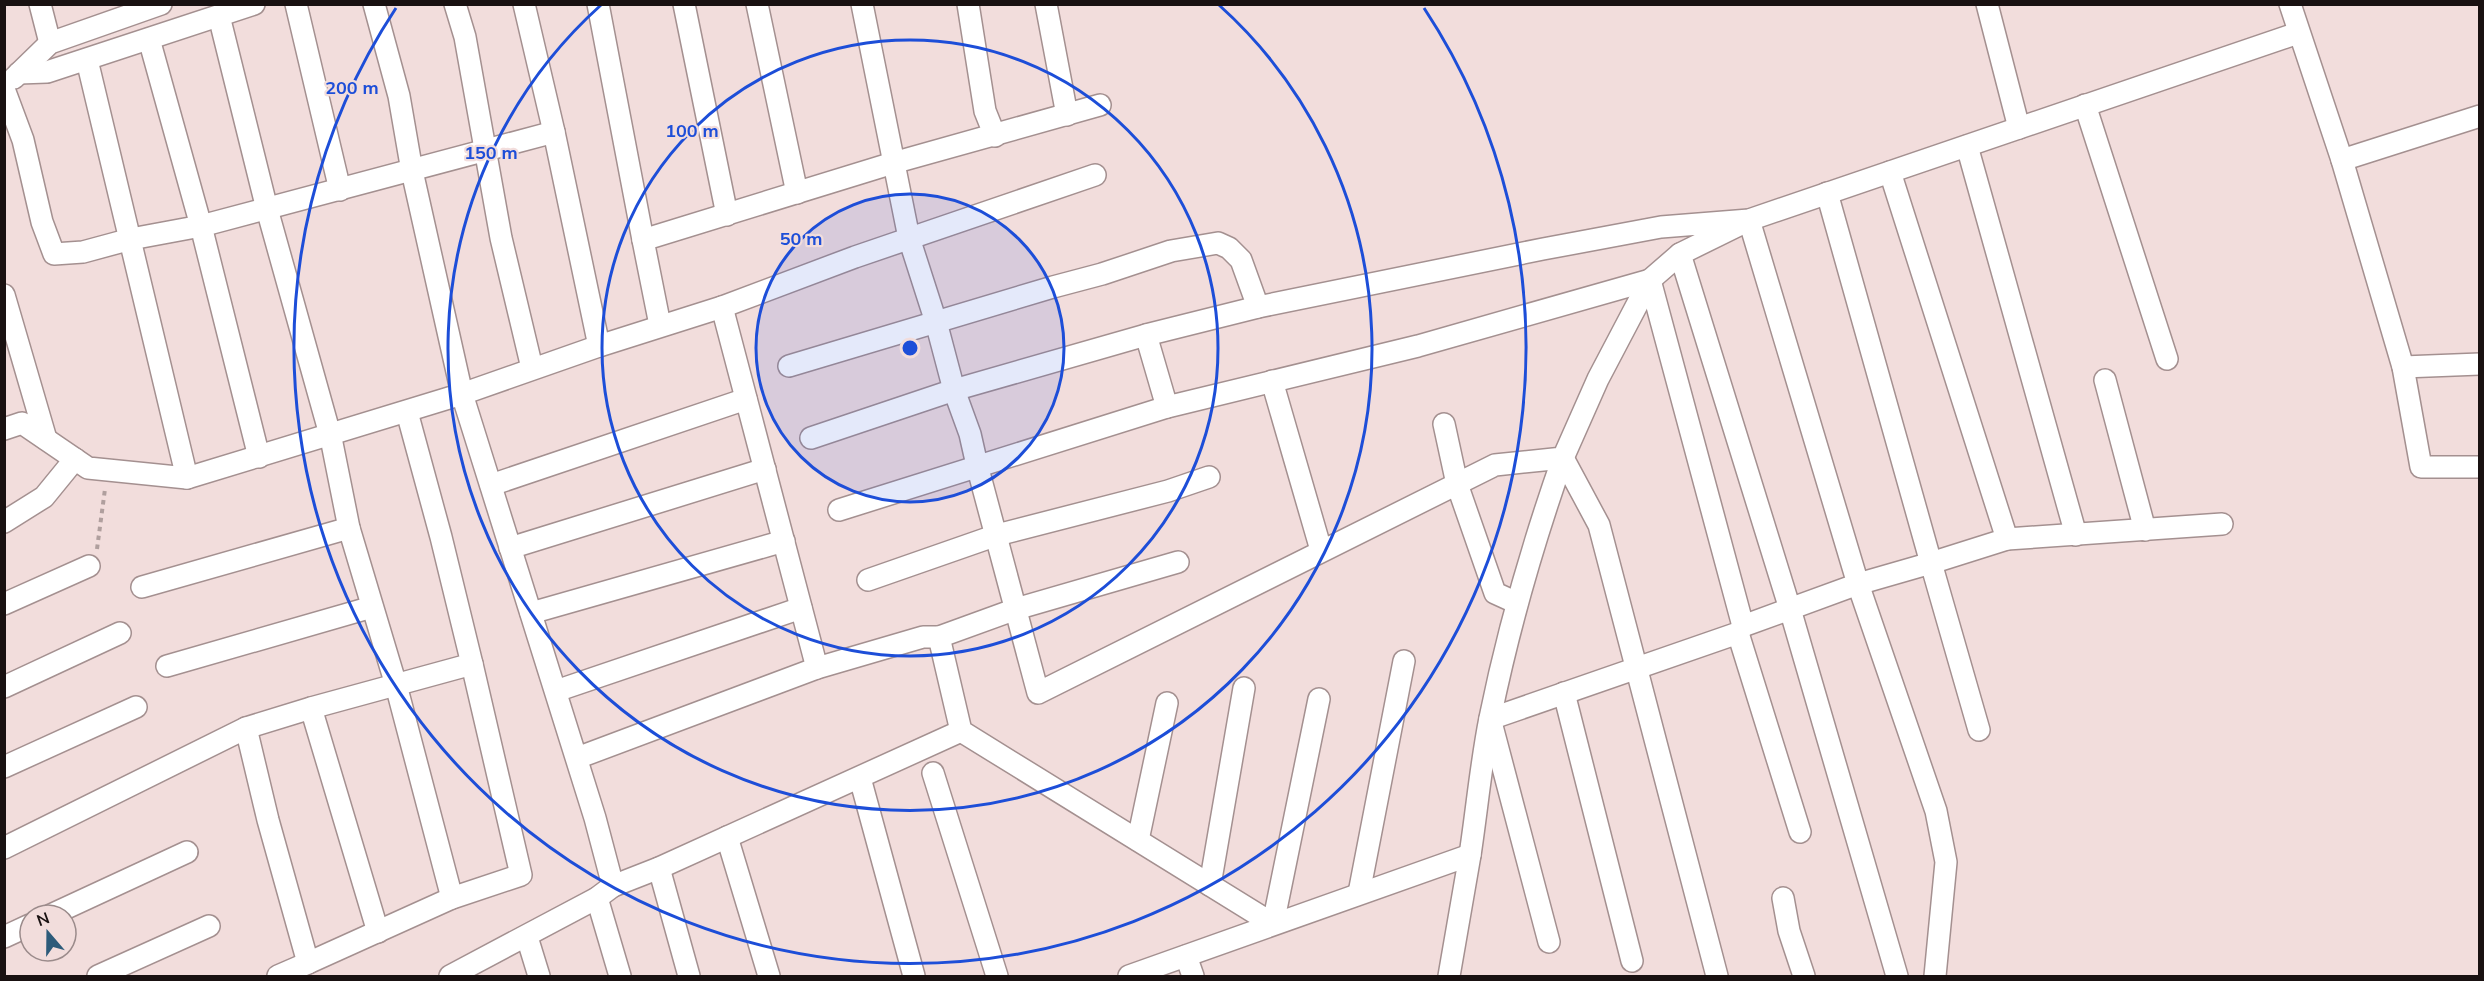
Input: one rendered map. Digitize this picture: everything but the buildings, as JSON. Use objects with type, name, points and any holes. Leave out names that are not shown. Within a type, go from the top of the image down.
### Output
[{"type":"street","points":[[40,4],[50,43]]},
{"type":"street","points":[[9,83],[87,60],[254,4]]},
{"type":"street","points":[[296,4],[340,190]]},
{"type":"street","points":[[374,4],[399,96],[412,171],[462,394],[596,818],[605,892],[620,976]]},
{"type":"street","points":[[455,4],[465,37],[501,238],[532,368]]},
{"type":"street","points":[[524,4],[554,132],[598,346]]},
{"type":"street","points":[[598,4],[660,325]]},
{"type":"street","points":[[684,4],[728,215]]},
{"type":"street","points":[[757,4],[797,193]]},
{"type":"street","points":[[862,4],[909,238],[936,322],[954,390],[970,434],[1038,693],[1495,465],[1563,458]]},
{"type":"street","points":[[968,4],[985,111],[994,136]]},
{"type":"street","points":[[1046,4],[1067,115]]},
{"type":"street","points":[[1987,4],[2019,128]]},
{"type":"street","points":[[2290,4],[2342,160],[2403,367],[2421,467],[2480,467]]},
{"type":"street","points":[[9,83],[50,43],[147,7]]},
{"type":"street","points":[[219,16],[267,209],[330,435],[349,528],[396,685],[452,898]]},
{"type":"street","points":[[1449,976],[1490,719],[1517,603],[1538,530],[1563,458],[1598,379],[1650,280],[1680,254],[1749,220],[2298,33]]},
{"type":"street","points":[[149,39],[201,226],[259,457]]},
{"type":"street","points":[[87,60],[188,478]]},
{"type":"street","points":[[9,83],[42,222],[54,254],[83,252],[131,239],[201,226],[554,132]]},
{"type":"street","points":[[643,240],[893,163],[1100,105]]},
{"type":"street","points":[[2085,105],[2167,359]]},
{"type":"street","points":[[2342,160],[2480,116]]},
{"type":"street","points":[[1967,146],[2076,535]]},
{"type":"street","points":[[1890,172],[2007,539]]},
{"type":"street","points":[[4,429],[22,423],[88,468],[188,478],[462,394],[660,325],[722,307],[909,238],[1095,175]]},
{"type":"street","points":[[1827,193],[1979,730]]},
{"type":"street","points":[[811,438],[954,390],[1146,335],[1258,308],[1542,249],[1661,228],[1749,220]]},
{"type":"street","points":[[1749,220],[1858,584],[1936,811],[1946,862],[1935,976]]},
{"type":"street","points":[[789,366],[1102,274],[1171,251],[1218,243],[1229,248],[1240,260],[1258,308]]},
{"type":"street","points":[[1680,254],[1790,609],[1898,976]]},
{"type":"street","points":[[839,510],[1167,407],[1418,346],[1650,280]]},
{"type":"street","points":[[1650,280],[1741,630],[1800,832]]},
{"type":"street","points":[[4,295],[46,439]]},
{"type":"street","points":[[722,307],[817,668]]},
{"type":"street","points":[[1146,335],[1167,407]]},
{"type":"street","points":[[2403,367],[2480,364]]},
{"type":"street","points":[[2105,380],[2145,530]]},
{"type":"street","points":[[1272,381],[1322,550]]},
{"type":"street","points":[[491,485],[746,399]]},
{"type":"street","points":[[278,976],[452,898],[521,874],[441,537],[407,412]]},
{"type":"street","points":[[1444,424],[1457,484],[1495,592],[1517,603]]},
{"type":"street","points":[[1563,458],[1599,525],[1717,976]]},
{"type":"street","points":[[4,522],[44,497],[75,459]]},
{"type":"street","points":[[510,548],[765,470]]},
{"type":"street","points":[[868,580],[997,535],[1168,491],[1209,477]]},
{"type":"street","points":[[1490,719],[1741,630],[1858,584],[2007,539],[2222,524]]},
{"type":"street","points":[[142,587],[349,528]]},
{"type":"street","points":[[531,613],[784,541]]},
{"type":"street","points":[[577,758],[817,668],[923,637],[939,637],[1016,609],[1178,562]]},
{"type":"street","points":[[4,604],[89,566]]},
{"type":"street","points":[[167,666],[372,607]]},
{"type":"street","points":[[555,691],[801,608]]},
{"type":"street","points":[[4,687],[120,633]]},
{"type":"street","points":[[939,637],[962,731],[1273,924]]},
{"type":"street","points":[[1359,892],[1404,661]]},
{"type":"street","points":[[4,848],[246,728],[472,664]]},
{"type":"street","points":[[1210,885],[1244,688]]},
{"type":"street","points":[[1564,693],[1632,961]]},
{"type":"street","points":[[1273,924],[1319,699]]},
{"type":"street","points":[[1138,840],[1167,703]]},
{"type":"street","points":[[4,767],[136,706]]},
{"type":"street","points":[[311,708],[378,932]]},
{"type":"street","points":[[1490,719],[1549,942]]},
{"type":"street","points":[[246,728],[271,831],[308,963]]},
{"type":"street","points":[[455,975],[605,892],[962,731]]},
{"type":"street","points":[[933,772],[997,976]]},
{"type":"street","points":[[860,778],[914,976]]},
{"type":"street","points":[[727,837],[769,976]]},
{"type":"street","points":[[77,903],[187,852]]},
{"type":"street","points":[[1129,976],[1359,892],[1470,855]]},
{"type":"street","points":[[659,868],[689,976]]},
{"type":"street","points":[[1783,898],[1789,931],[1804,976]]},
{"type":"street","points":[[98,976],[209,926]]},
{"type":"street","points":[[4,937],[18,931]]},
{"type":"street","points":[[527,937],[539,976]]},
{"type":"street","points":[[1186,956],[1193,976]]},
{"type":"path","points":[[89,566],[98,546],[107,470]]}]
